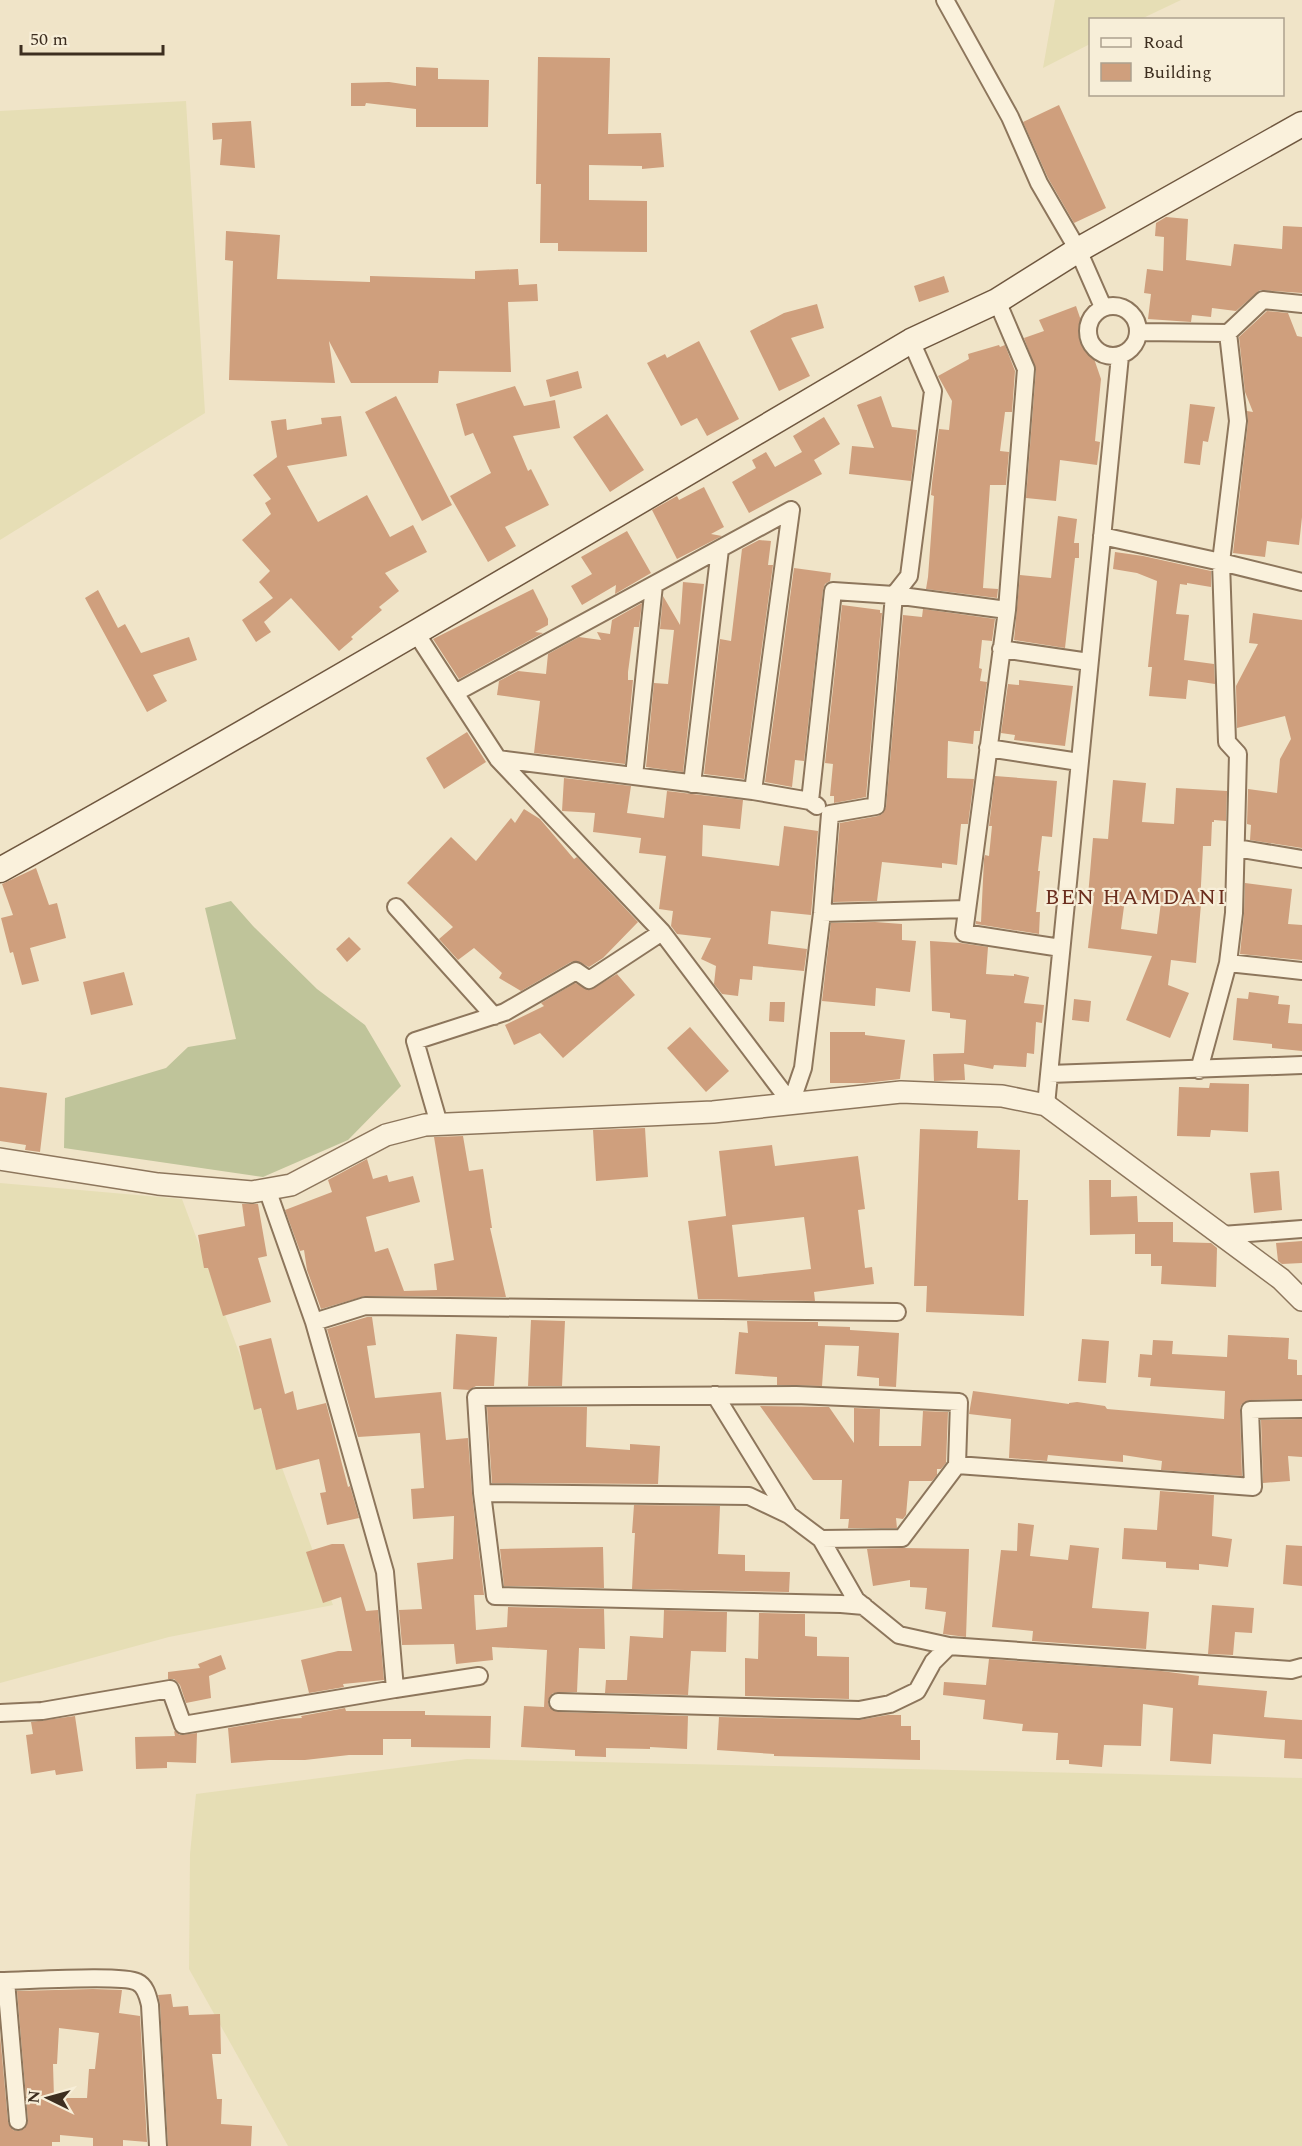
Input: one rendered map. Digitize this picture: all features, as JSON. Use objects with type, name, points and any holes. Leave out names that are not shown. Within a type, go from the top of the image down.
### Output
[{"type":"main road","points":[[0,870],[416,633],[911,341],[997,302],[1078,250],[1302,124]]},
{"type":"street","points":[[945,0],[1010,117],[1039,183],[1078,250],[1103,308]]},
{"type":"street","points":[[1139,332],[1228,333],[1263,300],[1302,304]]},
{"type":"street","points":[[997,302],[1026,369],[1007,610],[964,933],[1061,948]]},
{"type":"street","points":[[1120,306],[1128,310],[1138,323],[1139,332],[1133,347],[1120,356],[1102,354],[1095,349],[1088,335],[1091,318],[1103,308],[1120,306]]},
{"type":"street","points":[[1199,1070],[1228,963],[1234,913],[1238,754],[1227,742],[1221,562],[1238,420],[1228,333]]},
{"type":"street","points":[[498,759],[753,791],[810,801],[830,814],[876,806],[894,595],[909,576],[933,391],[911,341]]},
{"type":"street","points":[[1046,1105],[1120,356]]},
{"type":"street","points":[[455,693],[791,510],[753,791]]},
{"type":"street","points":[[1102,536],[1302,582]]},
{"type":"street","points":[[692,784],[720,549]]},
{"type":"street","points":[[634,776],[654,585]]},
{"type":"street","points":[[810,801],[833,591],[894,595],[1007,610]]},
{"type":"street","points":[[416,633],[498,759],[662,932],[791,1103]]},
{"type":"street","points":[[1001,649],[1089,662]]},
{"type":"street","points":[[988,748],[1079,762]]},
{"type":"street","points":[[791,1103],[803,1068],[822,913],[830,814]]},
{"type":"street","points":[[1236,848],[1302,859]]},
{"type":"street","points":[[396,907],[494,1016]]},
{"type":"street","points":[[822,913],[967,909]]},
{"type":"street","points":[[439,1124],[415,1041],[506,1012],[576,971],[589,980],[662,932]]},
{"type":"street","points":[[1228,963],[1302,971]]},
{"type":"street","points":[[1049,1074],[1302,1065]]},
{"type":"street","points":[[0,1159],[158,1184],[252,1192],[291,1185],[386,1135],[425,1125],[713,1112],[901,1092],[1002,1096],[1046,1105],[1281,1279],[1302,1300]]},
{"type":"street","points":[[267,1189],[314,1322],[385,1572],[395,1689]]},
{"type":"street","points":[[1222,1235],[1302,1229]]},
{"type":"street","points":[[314,1322],[365,1306],[897,1312]]},
{"type":"street","points":[[715,1395],[789,1515]]},
{"type":"street","points":[[821,1539],[902,1538],[957,1465],[959,1402],[796,1395],[476,1397],[482,1493],[495,1596],[864,1606]]},
{"type":"street","points":[[957,1465],[1253,1487],[1250,1410],[1302,1409]]},
{"type":"street","points":[[482,1493],[749,1496],[789,1515],[821,1539],[856,1600],[899,1635],[949,1646],[1292,1670],[1302,1667]]},
{"type":"street","points":[[558,1702],[859,1710],[890,1704],[917,1691],[933,1662],[949,1646]]},
{"type":"street","points":[[0,1713],[42,1711],[170,1689],[183,1725],[479,1676]]},
{"type":"street","points":[[18,2121],[3,1981],[116,1978],[136,1981],[146,1991],[150,2005],[158,2146]]},
{"type":"shaded area","points":[[1055,0],[1181,0],[1143,18],[1089,18],[1089,45],[1043,68]]},
{"type":"shaded area","points":[[186,101],[205,413],[0,540],[0,111]]},
{"type":"shaded area","points":[[0,1183],[182,1199],[333,1605],[169,1637],[0,1683]]},
{"type":"shaded area","points":[[467,1759],[1302,1778],[1302,2146],[288,2146],[189,1969],[190,1854],[196,1794]]},
{"type":"green space","points":[[231,901],[317,989],[365,1025],[401,1086],[348,1140],[263,1177],[64,1148],[65,1098],[166,1068],[188,1047],[236,1039],[205,908]]},
{"type":"building","points":[[538,57],[610,58],[608,134],[661,133],[664,167],[642,169],[642,166],[589,165],[589,200],[647,201],[647,252],[558,251],[558,243],[540,243],[541,184],[536,184]]},
{"type":"building","points":[[416,67],[438,68],[438,79],[489,80],[488,127],[416,127],[416,109],[366,103],[365,106],[351,106],[351,83],[389,82],[416,86]]},
{"type":"building","points":[[1059,105],[1106,208],[1074,223],[1048,178],[1023,122]]},
{"type":"building","points":[[251,121],[255,168],[220,165],[222,139],[213,140],[212,123]]},
{"type":"building","points":[[1166,217],[1188,219],[1186,260],[1231,266],[1234,244],[1282,249],[1283,226],[1302,227],[1302,293],[1260,290],[1236,311],[1212,308],[1211,317],[1192,315],[1191,322],[1148,319],[1151,294],[1144,293],[1147,269],[1163,271],[1164,237],[1155,236],[1156,223]]},
{"type":"building","points":[[226,231],[280,235],[277,279],[370,282],[370,276],[475,279],[475,271],[518,269],[519,285],[537,284],[538,301],[508,302],[511,372],[439,371],[438,383],[351,383],[329,341],[335,383],[229,380],[233,261],[225,260]]},
{"type":"building","points":[[944,276],[949,292],[919,302],[914,286]]},
{"type":"building","points":[[817,304],[824,328],[791,338],[810,376],[779,391],[750,331],[784,313]]},
{"type":"building","points":[[1076,306],[1101,379],[1095,441],[1100,442],[1097,465],[1060,460],[1056,501],[1026,498],[1036,370],[1024,338],[1044,331],[1039,320]]},
{"type":"building","points":[[1267,311],[1288,313],[1297,336],[1302,337],[1302,517],[1299,545],[1267,541],[1265,557],[1233,553],[1248,422],[1247,411],[1253,412],[1245,392],[1239,337]]},
{"type":"building","points":[[699,341],[739,419],[707,436],[697,418],[681,426],[647,363],[665,354],[667,358]]},
{"type":"building","points":[[999,345],[1000,347],[1005,345],[1015,371],[1012,412],[1005,412],[1000,451],[1009,452],[1006,485],[990,485],[983,588],[998,589],[997,598],[926,589],[934,496],[931,495],[939,429],[949,430],[952,401],[938,376],[969,359],[968,354]]},
{"type":"building","points":[[578,371],[582,388],[550,397],[546,380]]},
{"type":"building","points":[[515,386],[524,406],[555,400],[560,428],[513,436],[528,471],[531,469],[549,505],[505,527],[516,546],[488,562],[450,496],[491,473],[473,433],[465,436],[456,404]]},
{"type":"building","points":[[396,396],[452,505],[422,521],[365,412]]},
{"type":"building","points":[[881,396],[892,427],[917,430],[911,481],[849,474],[852,446],[874,448],[857,405]]},
{"type":"building","points":[[1190,404],[1215,407],[1208,442],[1203,441],[1200,465],[1184,463]]},
{"type":"building","points":[[607,414],[644,470],[610,492],[573,437]]},
{"type":"building","points":[[341,416],[347,456],[287,466],[318,522],[367,495],[390,537],[413,525],[427,552],[385,573],[399,591],[379,607],[382,610],[351,637],[353,639],[339,651],[291,598],[264,622],[271,632],[256,642],[242,620],[273,598],[259,582],[270,571],[242,540],[271,514],[265,503],[271,499],[253,475],[277,457],[271,421],[286,419],[287,430],[322,424],[321,418]]},
{"type":"building","points":[[824,417],[840,444],[814,460],[822,474],[749,513],[732,482],[756,468],[752,460],[766,452],[775,467],[802,452],[793,436]]},
{"type":"building","points":[[704,487],[724,527],[711,534],[722,536],[677,559],[652,510],[677,496],[679,500]]},
{"type":"building","points":[[1058,516],[1077,519],[1074,543],[1079,543],[1079,558],[1075,558],[1065,648],[1014,640],[1020,575],[1051,578]]},
{"type":"building","points":[[627,531],[651,573],[615,594],[616,585],[582,605],[571,586],[592,574],[581,557]]},
{"type":"building","points":[[759,540],[771,541],[768,565],[773,565],[744,779],[704,774],[720,639],[731,641],[742,549]]},
{"type":"building","points":[[1115,552],[1211,571],[1211,587],[1180,584],[1176,614],[1189,615],[1184,660],[1214,664],[1215,684],[1188,680],[1186,699],[1149,696],[1152,667],[1148,667],[1157,581],[1137,573],[1113,569]]},
{"type":"building","points":[[794,568],[831,573],[830,581],[825,584],[823,590],[804,761],[795,760],[792,787],[765,782]]},
{"type":"building","points":[[683,582],[704,584],[683,772],[646,767],[654,683],[668,684],[674,630],[660,629],[663,596],[680,625]]},
{"type":"building","points":[[533,589],[548,619],[548,625],[535,632],[543,633],[459,679],[433,639]]},
{"type":"building","points":[[98,590],[118,628],[125,624],[141,653],[189,637],[197,660],[153,675],[167,701],[147,712],[85,598]]},
{"type":"building","points":[[642,603],[639,627],[634,627],[628,672],[628,680],[633,680],[625,764],[534,753],[540,701],[497,695],[499,681],[518,671],[546,674],[548,654],[579,637],[601,640],[597,632],[610,634],[612,620]]},
{"type":"building","points":[[842,605],[880,610],[882,613],[866,797],[834,803],[834,796],[830,796],[833,764],[825,763]]},
{"type":"building","points":[[923,609],[995,619],[992,641],[982,640],[980,681],[987,682],[980,731],[974,731],[973,744],[948,741],[947,778],[974,779],[968,824],[961,824],[957,865],[942,863],[942,868],[882,862],[877,901],[833,902],[840,823],[878,816],[886,807],[903,615],[922,617]]},
{"type":"building","points":[[1253,613],[1302,620],[1302,848],[1250,840],[1251,825],[1247,824],[1248,789],[1277,793],[1280,759],[1291,739],[1285,716],[1237,728],[1236,686],[1258,644],[1249,643]]},
{"type":"building","points":[[1019,680],[1073,686],[1065,746],[1014,740],[1015,735],[1001,733],[1008,684],[1019,685]]},
{"type":"building","points":[[467,732],[486,762],[444,789],[426,758]]},
{"type":"building","points":[[995,776],[1057,781],[1052,837],[1042,836],[1036,912],[1040,912],[1039,934],[976,924],[976,921],[981,922],[984,859],[985,855],[989,856],[992,826],[989,826]]},
{"type":"building","points":[[564,778],[631,786],[627,813],[664,818],[667,791],[743,800],[740,829],[703,825],[702,856],[779,866],[784,826],[818,831],[811,915],[771,911],[768,944],[807,949],[804,971],[753,966],[752,980],[740,979],[738,996],[722,994],[714,984],[716,966],[701,959],[711,938],[677,934],[671,926],[673,911],[659,909],[666,856],[639,853],[641,838],[593,832],[595,813],[562,811]]},
{"type":"building","points":[[1113,780],[1146,783],[1142,822],[1174,824],[1176,788],[1227,791],[1226,821],[1214,820],[1212,822],[1211,846],[1203,846],[1196,963],[1171,960],[1168,985],[1189,993],[1170,1038],[1126,1020],[1152,956],[1088,948],[1094,896],[1088,896],[1093,838],[1108,839]],"holes":[[[1125,899],[1161,902],[1157,934],[1121,929]]]},
{"type":"building","points":[[524,809],[540,819],[574,859],[577,857],[638,922],[603,958],[589,967],[577,961],[571,962],[521,991],[499,978],[502,973],[474,948],[458,960],[439,939],[453,927],[407,883],[451,837],[476,861],[511,818],[515,823]]},
{"type":"building","points":[[36,868],[49,905],[57,903],[66,938],[30,948],[39,981],[22,985],[13,952],[10,953],[1,918],[13,915],[2,884]]},
{"type":"building","points":[[1245,883],[1292,889],[1288,924],[1302,925],[1302,960],[1240,954]]},
{"type":"building","points":[[831,923],[902,924],[902,940],[916,941],[910,992],[876,988],[875,1006],[822,1001]]},
{"type":"building","points":[[349,937],[361,949],[347,962],[336,949]]},
{"type":"building","points":[[930,941],[988,947],[986,974],[1014,976],[1014,974],[1029,977],[1024,1003],[1044,1005],[1042,1023],[1036,1022],[1034,1054],[1027,1053],[1026,1067],[994,1065],[993,1069],[964,1064],[965,1080],[934,1081],[933,1054],[964,1053],[966,1020],[950,1018],[950,1013],[932,1011]]},
{"type":"building","points":[[124,972],[133,1005],[91,1015],[83,982]]},
{"type":"building","points":[[617,974],[635,995],[563,1058],[540,1033],[514,1045],[505,1025],[544,1006],[541,1003],[575,983],[590,990]]},
{"type":"building","points":[[1249,992],[1279,996],[1278,1004],[1290,1005],[1288,1023],[1302,1024],[1302,1051],[1272,1048],[1272,1044],[1233,1040],[1237,998],[1248,999]]},
{"type":"building","points":[[1074,999],[1091,1001],[1089,1022],[1072,1020]]},
{"type":"building","points":[[770,1002],[785,1002],[784,1022],[769,1021]]},
{"type":"building","points":[[690,1027],[729,1071],[706,1092],[667,1048]]},
{"type":"building","points":[[830,1032],[865,1032],[865,1035],[905,1040],[900,1079],[865,1083],[830,1083]]},
{"type":"building","points":[[1210,1083],[1249,1084],[1248,1132],[1211,1130],[1210,1137],[1177,1136],[1179,1087],[1209,1088]]},
{"type":"building","points":[[0,1087],[47,1093],[40,1152],[25,1150],[26,1145],[0,1141]]},
{"type":"building","points":[[645,1128],[648,1177],[596,1181],[593,1130]]},
{"type":"building","points":[[920,1129],[978,1131],[977,1148],[1020,1150],[1018,1200],[1028,1200],[1024,1316],[926,1312],[927,1286],[914,1286]]},
{"type":"building","points":[[463,1136],[469,1171],[483,1169],[492,1228],[490,1228],[506,1297],[365,1296],[321,1309],[307,1270],[304,1250],[300,1251],[285,1210],[332,1192],[328,1180],[367,1159],[373,1179],[387,1175],[389,1182],[413,1176],[420,1202],[366,1217],[375,1252],[388,1248],[404,1291],[437,1290],[434,1264],[454,1260],[434,1137]]},
{"type":"building","points":[[772,1145],[775,1166],[858,1156],[865,1209],[858,1210],[865,1268],[872,1267],[874,1284],[814,1292],[815,1301],[698,1299],[688,1221],[726,1216],[719,1151]],"holes":[[[804,1217],[811,1269],[738,1277],[732,1225]]]},
{"type":"building","points":[[1279,1171],[1282,1210],[1254,1213],[1250,1173]]},
{"type":"building","points":[[1089,1180],[1111,1180],[1111,1197],[1137,1196],[1138,1222],[1173,1222],[1173,1242],[1211,1243],[1217,1248],[1216,1287],[1161,1284],[1162,1266],[1151,1266],[1151,1254],[1135,1254],[1135,1234],[1090,1235]]},
{"type":"building","points":[[242,1204],[258,1204],[267,1256],[258,1258],[271,1302],[223,1316],[208,1268],[204,1268],[198,1235],[245,1226]]},
{"type":"building","points":[[1302,1241],[1302,1263],[1282,1264],[1278,1261],[1276,1243]]},
{"type":"building","points":[[372,1317],[376,1345],[367,1346],[375,1398],[441,1392],[446,1440],[468,1438],[484,1595],[474,1595],[476,1630],[507,1627],[508,1607],[604,1609],[605,1649],[579,1648],[577,1692],[553,1693],[548,1701],[549,1707],[558,1712],[688,1716],[687,1749],[606,1748],[606,1757],[575,1756],[575,1750],[521,1747],[524,1706],[544,1707],[547,1650],[492,1647],[493,1660],[456,1664],[454,1644],[402,1645],[399,1610],[422,1609],[417,1563],[453,1559],[454,1516],[413,1519],[411,1489],[424,1488],[420,1433],[358,1437],[327,1329]]},
{"type":"building","points":[[531,1320],[565,1321],[562,1386],[528,1386]]},
{"type":"building","points":[[747,1321],[818,1322],[818,1326],[899,1333],[896,1387],[879,1386],[879,1378],[857,1376],[859,1346],[825,1345],[822,1386],[777,1385],[777,1377],[735,1374],[739,1332],[748,1333]]},
{"type":"building","points":[[456,1334],[497,1337],[494,1386],[476,1386],[469,1390],[453,1389]]},
{"type":"building","points":[[1228,1335],[1289,1338],[1288,1359],[1297,1360],[1297,1375],[1302,1375],[1302,1399],[1250,1400],[1241,1405],[1242,1476],[1161,1470],[1162,1461],[1123,1455],[1123,1462],[1048,1455],[1047,1461],[1009,1458],[1011,1419],[969,1414],[973,1391],[1069,1404],[1077,1402],[1105,1406],[1107,1409],[1224,1419],[1225,1391],[1150,1386],[1151,1378],[1138,1377],[1140,1354],[1152,1355],[1153,1340],[1173,1341],[1172,1354],[1227,1357]]},
{"type":"building","points":[[271,1338],[285,1394],[293,1391],[297,1410],[326,1403],[348,1487],[350,1486],[359,1518],[327,1525],[320,1493],[326,1492],[319,1459],[276,1470],[261,1408],[254,1410],[239,1346]]},
{"type":"building","points":[[1082,1339],[1109,1341],[1106,1383],[1078,1381]]},
{"type":"building","points":[[760,1406],[829,1407],[854,1443],[854,1408],[880,1409],[879,1446],[921,1446],[923,1411],[948,1412],[946,1463],[941,1469],[937,1469],[937,1475],[932,1481],[909,1481],[906,1515],[903,1519],[896,1518],[897,1528],[848,1528],[849,1519],[840,1519],[842,1480],[813,1480]]},
{"type":"building","points":[[487,1407],[587,1407],[586,1447],[630,1450],[630,1444],[660,1446],[658,1484],[492,1483]]},
{"type":"building","points":[[1302,1419],[1302,1457],[1288,1456],[1290,1481],[1263,1483],[1261,1420]]},
{"type":"building","points":[[1160,1491],[1214,1495],[1212,1536],[1232,1539],[1228,1567],[1199,1564],[1199,1570],[1166,1568],[1166,1562],[1122,1559],[1124,1528],[1157,1530]]},
{"type":"building","points":[[634,1505],[720,1506],[718,1554],[745,1555],[745,1571],[790,1572],[789,1592],[632,1589]]},
{"type":"building","points":[[1018,1523],[1034,1525],[1030,1556],[1068,1560],[1070,1545],[1099,1548],[1092,1608],[1149,1612],[1146,1649],[1032,1641],[1033,1631],[992,1627],[1001,1550],[1017,1551]]},
{"type":"building","points":[[332,1544],[344,1544],[366,1611],[378,1610],[384,1680],[343,1684],[344,1687],[309,1693],[301,1660],[338,1651],[352,1651],[341,1597],[323,1603],[306,1552]]},
{"type":"building","points":[[1286,1545],[1302,1546],[1302,1586],[1283,1584]]},
{"type":"building","points":[[603,1547],[604,1588],[504,1586],[500,1549]]},
{"type":"building","points":[[867,1549],[969,1549],[966,1637],[943,1634],[946,1612],[925,1609],[927,1588],[910,1587],[910,1580],[873,1586]]},
{"type":"building","points":[[1212,1605],[1254,1608],[1252,1633],[1235,1632],[1233,1655],[1208,1654]]},
{"type":"building","points":[[664,1610],[727,1612],[726,1652],[691,1651],[688,1695],[605,1693],[606,1680],[627,1680],[630,1636],[663,1638]]},
{"type":"building","points":[[759,1613],[805,1614],[805,1636],[817,1637],[817,1656],[849,1657],[849,1699],[745,1696],[745,1658],[758,1659]]},
{"type":"building","points":[[221,1655],[226,1669],[209,1676],[211,1698],[186,1703],[180,1685],[174,1679],[168,1679],[168,1672],[200,1668],[198,1664]]},
{"type":"building","points":[[989,1659],[1161,1671],[1199,1676],[1198,1685],[1267,1691],[1264,1717],[1302,1720],[1302,1759],[1284,1758],[1285,1740],[1213,1734],[1211,1764],[1170,1761],[1173,1708],[1143,1704],[1141,1746],[1104,1745],[1102,1767],[1069,1764],[1069,1760],[1056,1760],[1058,1733],[1022,1731],[1023,1724],[983,1719],[985,1700],[943,1695],[944,1682],[986,1685]]},
{"type":"building","points":[[345,1708],[346,1711],[425,1711],[425,1715],[491,1716],[490,1748],[411,1747],[411,1739],[383,1739],[383,1755],[231,1763],[228,1728],[302,1718],[301,1716]]},
{"type":"building","points":[[901,1715],[901,1726],[911,1726],[911,1740],[920,1740],[920,1760],[774,1756],[774,1754],[717,1750],[719,1717],[859,1720]]},
{"type":"building","points":[[75,1716],[83,1771],[56,1775],[55,1770],[31,1774],[26,1735],[33,1734],[31,1722]]},
{"type":"building","points":[[174,1731],[180,1735],[197,1733],[196,1763],[167,1762],[167,1768],[136,1769],[135,1737],[175,1736]]},
{"type":"building","points":[[122,1990],[119,2013],[140,2016],[147,2142],[123,2140],[123,2146],[93,2146],[93,2138],[60,2135],[60,2142],[52,2142],[52,2146],[0,2146],[0,2034],[8,2122],[13,2130],[18,2131],[24,2129],[28,2121],[17,1991]],"holes":[[[59,2028],[99,2033],[95,2069],[89,2069],[87,2098],[54,2098],[53,2064],[57,2064]]]},
{"type":"building","points":[[171,1994],[173,2007],[188,2006],[189,2015],[220,2014],[221,2054],[212,2054],[217,2099],[222,2099],[221,2124],[252,2126],[251,2146],[168,2146],[158,1995]]},
{"type":"district","name":"BEN HAMDANI","points":[[1136,896]]}]
